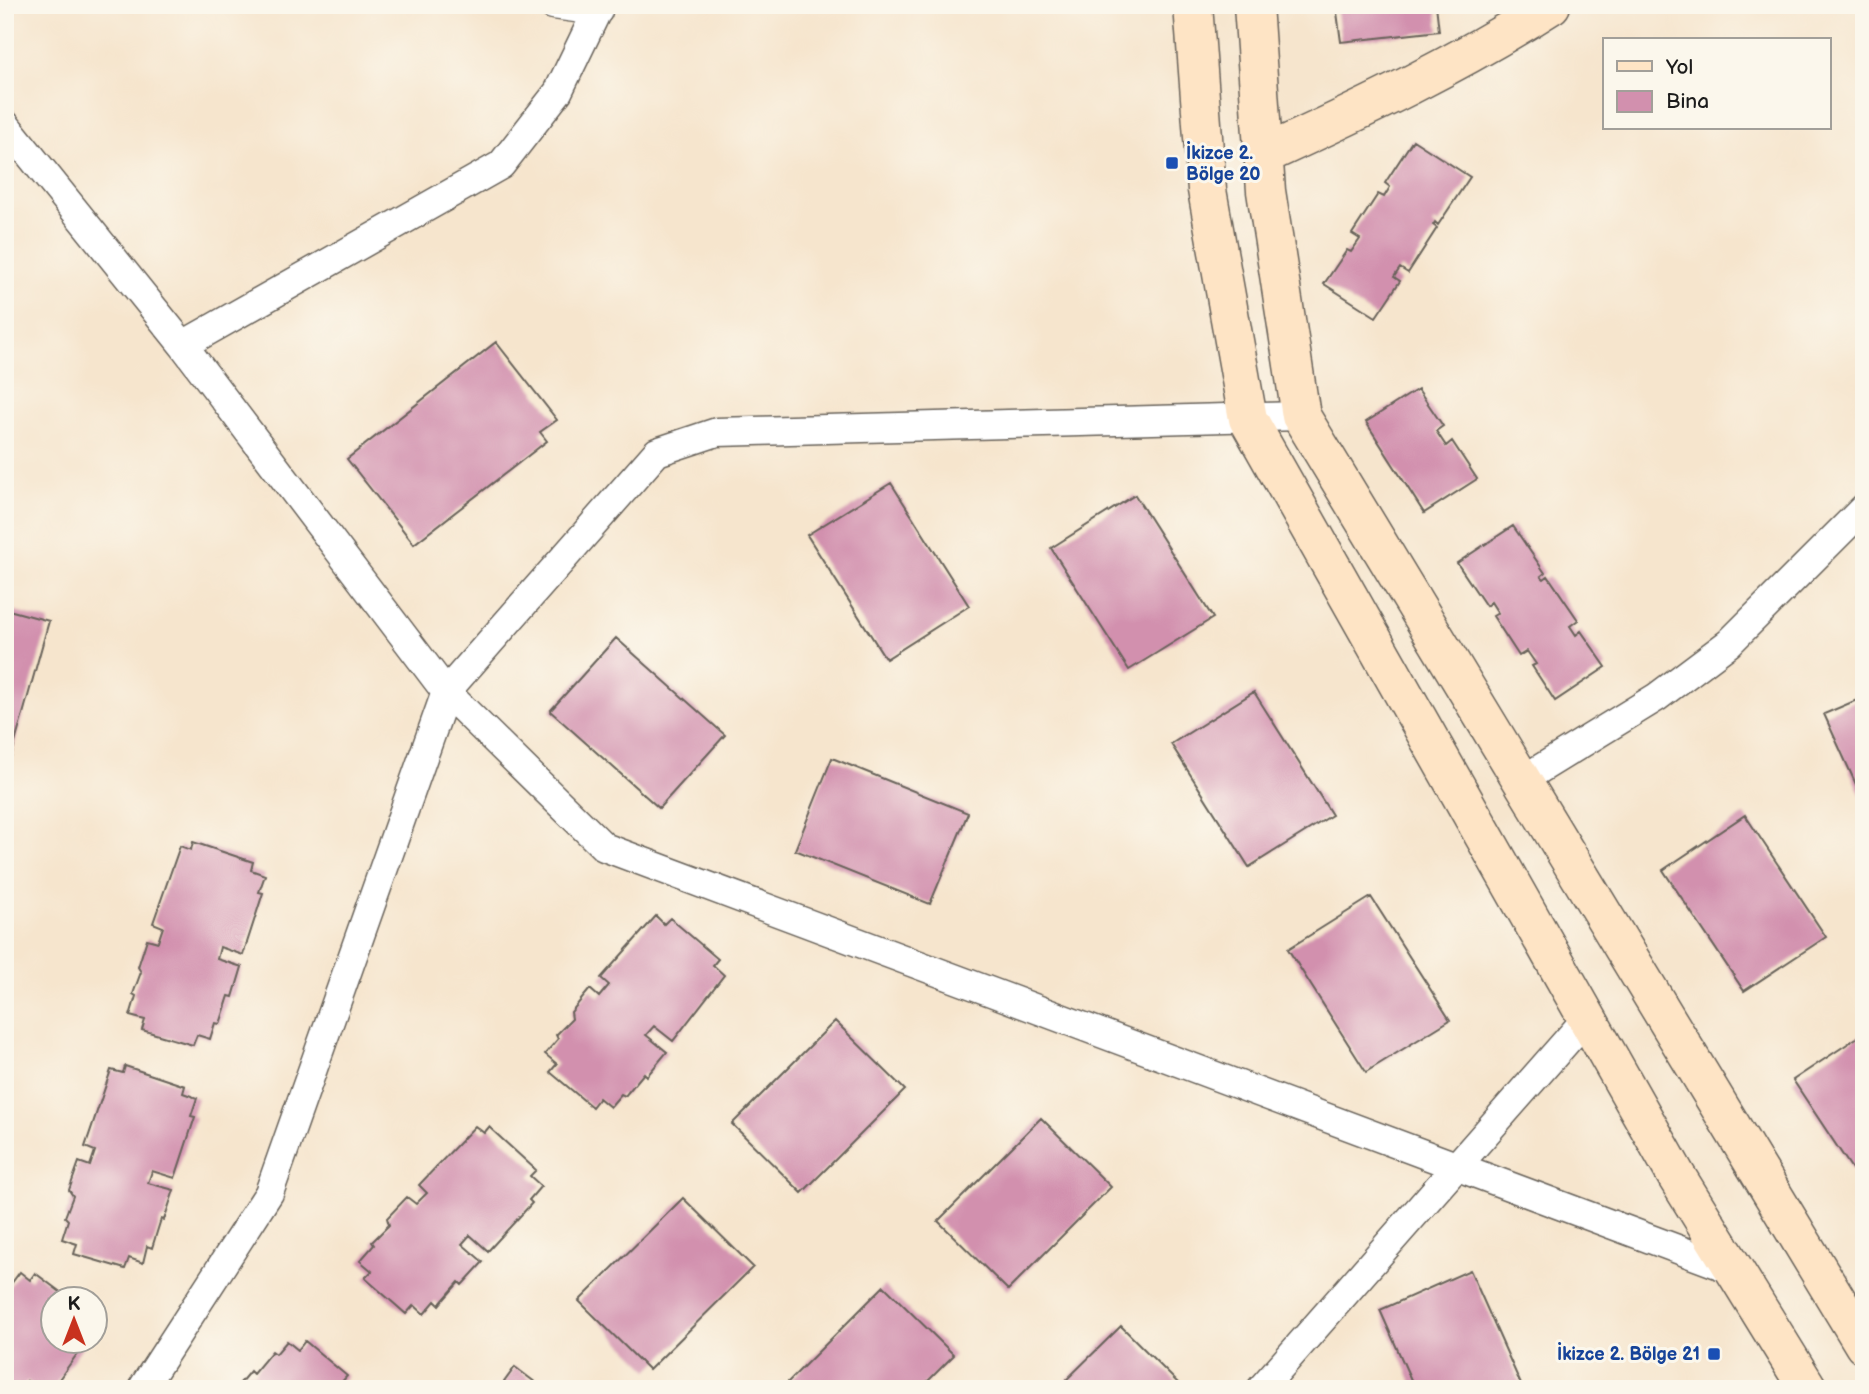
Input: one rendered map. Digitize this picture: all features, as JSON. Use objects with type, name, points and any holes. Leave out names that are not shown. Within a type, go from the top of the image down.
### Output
[{"type":"main road","points":[[1193,5],[1207,190],[1248,419],[1677,1177],[1808,1389]]},
{"type":"main road","points":[[1253,5],[1266,191],[1301,416],[1864,1345]]},
{"type":"main road","points":[[1264,155],[1386,99],[1504,36],[1551,5]]},
{"type":"street","points":[[183,345],[501,165],[558,92],[599,8],[553,5]]},
{"type":"street","points":[[5,124],[183,345],[446,692],[604,847],[1736,1271]]},
{"type":"street","points":[[142,1389],[269,1193],[446,692],[656,452],[717,432],[1301,416]]},
{"type":"street","points":[[1522,779],[1657,697],[1728,643],[1864,508]]},
{"type":"street","points":[[1261,1389],[1587,1018]]},
{"type":"building","points":[[1336,5],[1436,5],[1439,31],[1341,42]]},
{"type":"building","points":[[1413,140],[1470,177],[1438,225],[1435,222],[1433,225],[1437,228],[1408,273],[1400,268],[1394,277],[1400,281],[1376,317],[1324,284],[1347,250],[1351,252],[1360,239],[1352,234],[1378,194],[1384,197],[1390,187],[1385,183]]},
{"type":"building","points":[[496,342],[557,420],[540,432],[547,441],[414,544],[347,459]]},
{"type":"building","points":[[1418,389],[1443,426],[1436,431],[1446,446],[1452,441],[1477,479],[1424,513],[1366,422]]},
{"type":"building","points":[[891,483],[969,606],[886,659],[807,535]]},
{"type":"building","points":[[1135,495],[1213,618],[1129,670],[1051,548]]},
{"type":"building","points":[[1513,526],[1545,573],[1541,576],[1544,579],[1548,576],[1578,620],[1570,626],[1576,635],[1581,631],[1606,667],[1555,701],[1532,666],[1536,664],[1527,651],[1519,656],[1493,616],[1498,613],[1491,602],[1486,606],[1457,563]]},
{"type":"building","points":[[5,609],[49,621],[11,757],[5,755]]},
{"type":"building","points":[[616,638],[725,735],[659,808],[550,711]]},
{"type":"building","points":[[1254,692],[1332,815],[1249,867],[1171,744]]},
{"type":"building","points":[[1864,697],[1864,802],[1824,714]]},
{"type":"building","points":[[832,758],[968,813],[930,904],[795,850]]},
{"type":"building","points":[[1745,815],[1826,937],[1744,991],[1663,870]]},
{"type":"building","points":[[193,842],[253,862],[251,870],[265,875],[259,892],[263,893],[243,955],[220,947],[217,959],[242,967],[233,997],[229,996],[220,1024],[215,1023],[210,1039],[197,1035],[193,1045],[142,1030],[145,1020],[130,1016],[136,996],[133,994],[141,972],[138,967],[147,939],[158,942],[163,927],[153,923],[180,846],[191,850]]},
{"type":"building","points":[[1371,897],[1450,1020],[1366,1072],[1288,949]]},
{"type":"building","points":[[656,916],[664,924],[670,918],[718,959],[713,965],[724,975],[673,1041],[654,1026],[646,1035],[667,1052],[647,1076],[644,1073],[625,1096],[621,1094],[610,1107],[599,1098],[592,1107],[550,1072],[557,1064],[545,1054],[558,1039],[556,1035],[572,1019],[571,1012],[590,989],[599,997],[609,985],[601,978]]},
{"type":"building","points":[[835,1021],[905,1090],[802,1193],[732,1124]]},
{"type":"building","points":[[1864,1033],[1864,1187],[1793,1080]]},
{"type":"building","points":[[125,1066],[185,1086],[183,1093],[197,1098],[191,1116],[195,1117],[175,1178],[152,1171],[148,1183],[174,1190],[164,1220],[161,1219],[152,1248],[147,1246],[143,1263],[129,1258],[125,1269],[74,1254],[77,1244],[62,1239],[68,1220],[65,1217],[73,1196],[69,1190],[79,1162],[90,1166],[95,1151],[85,1147],[111,1070],[123,1073]]},
{"type":"building","points":[[1041,1118],[1111,1187],[1008,1290],[938,1221]]},
{"type":"building","points":[[475,1126],[484,1133],[489,1127],[536,1170],[530,1176],[541,1186],[529,1200],[532,1203],[488,1251],[470,1235],[462,1244],[483,1262],[462,1285],[459,1282],[439,1305],[435,1301],[424,1314],[414,1305],[406,1314],[365,1278],[372,1271],[360,1261],[374,1245],[372,1242],[389,1225],[387,1218],[407,1197],[416,1204],[427,1193],[419,1185]]},
{"type":"building","points":[[683,1198],[753,1267],[649,1370],[579,1301]]},
{"type":"building","points":[[1470,1270],[1523,1389],[1415,1389],[1380,1310]]},
{"type":"building","points":[[20,1272],[30,1280],[35,1273],[52,1286],[38,1286],[38,1356],[76,1356],[52,1389],[38,1389],[27,1381],[22,1389],[5,1389],[5,1292]]},
{"type":"building","points":[[884,1286],[954,1355],[920,1389],[781,1389]]},
{"type":"building","points":[[1121,1326],[1184,1389],[1057,1389]]},
{"type":"building","points":[[287,1341],[298,1350],[305,1341],[347,1376],[340,1384],[346,1389],[235,1389],[250,1371],[253,1374],[272,1351],[276,1354]]},
{"type":"building","points":[[515,1367],[544,1389],[499,1389]]},
{"type":"place","name":"İkizce 2. Bölge 20","points":[[1172,163]]},
{"type":"place","name":"İkizce 2. Bölge 21","points":[[1714,1354]]}]
